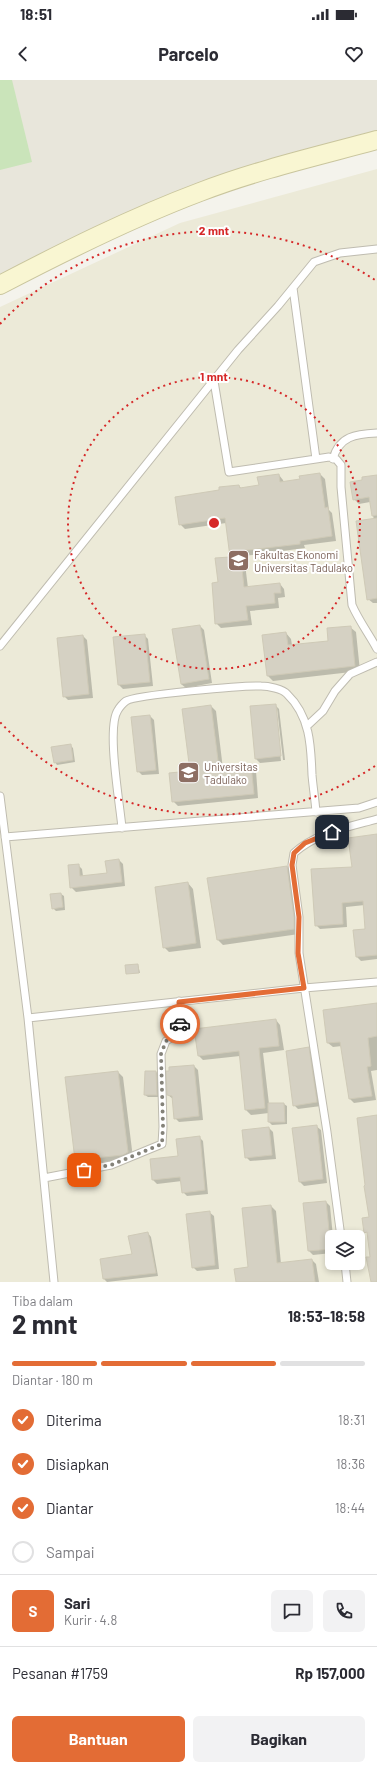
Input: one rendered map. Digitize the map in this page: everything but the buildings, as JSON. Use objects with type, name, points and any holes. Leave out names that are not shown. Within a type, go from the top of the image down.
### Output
[{"type":"street","points":[[0,285],[87,240],[201,192],[284,164],[377,140]]},
{"type":"lane","points":[[0,646],[238,350],[314,262],[340,253],[377,249]]},
{"type":"lane","points":[[293,288],[316,459]]},
{"type":"lane","points":[[214,381],[229,472],[329,457],[336,459],[341,466],[341,487],[352,605],[359,621],[369,634],[377,649]]},
{"type":"lane","points":[[333,458],[336,450],[342,442],[357,434],[377,433]]},
{"type":"lane","points":[[307,726],[323,711],[335,691],[350,674],[377,662]]},
{"type":"lane","points":[[122,828],[113,741],[114,718],[118,710],[126,701],[144,697],[262,686],[286,692],[299,707],[307,726],[311,747],[312,777],[316,812]]},
{"type":"lane","points":[[0,796],[28,1018],[54,1282]]},
{"type":"lane","points":[[5,837],[359,808],[377,802]]},
{"type":"lane","points":[[340,1230],[327,1132],[298,953],[299,917],[292,865],[294,853],[305,843],[377,819]]},
{"type":"lane","points":[[28,1018],[304,988],[377,982]]},
{"type":"lane","points":[[44,1178],[111,1165],[162,1144],[161,1054],[166,1041],[181,1032],[179,1002]]},
{"type":"lane","points":[[346,1270],[347,1282]]},
{"type":"shaded area","points":[[0,80],[377,80],[377,142],[201,191],[0,289]]},
{"type":"shaded area","name":"Universitas Tadulako","points":[[377,169],[377,1282],[0,1282],[0,307],[180,223]]},
{"type":"green space","points":[[0,80],[12,80],[32,162],[0,170]]},
{"type":"way so far","points":[[84,1170],[111,1165],[140,1155],[162,1144],[161,1054],[166,1041],[181,1032],[180,1024]]},
{"type":"place","name":"Fakultas Ekonomi Universitas Tadulako","points":[[238,560]]},
{"type":"place","name":"Universitas Tadulako","points":[[188,772]]},
{"type":"route","points":[[180,1024],[179,1002],[304,988],[298,953],[299,917],[292,865],[294,853],[305,843],[332,832]]}]
